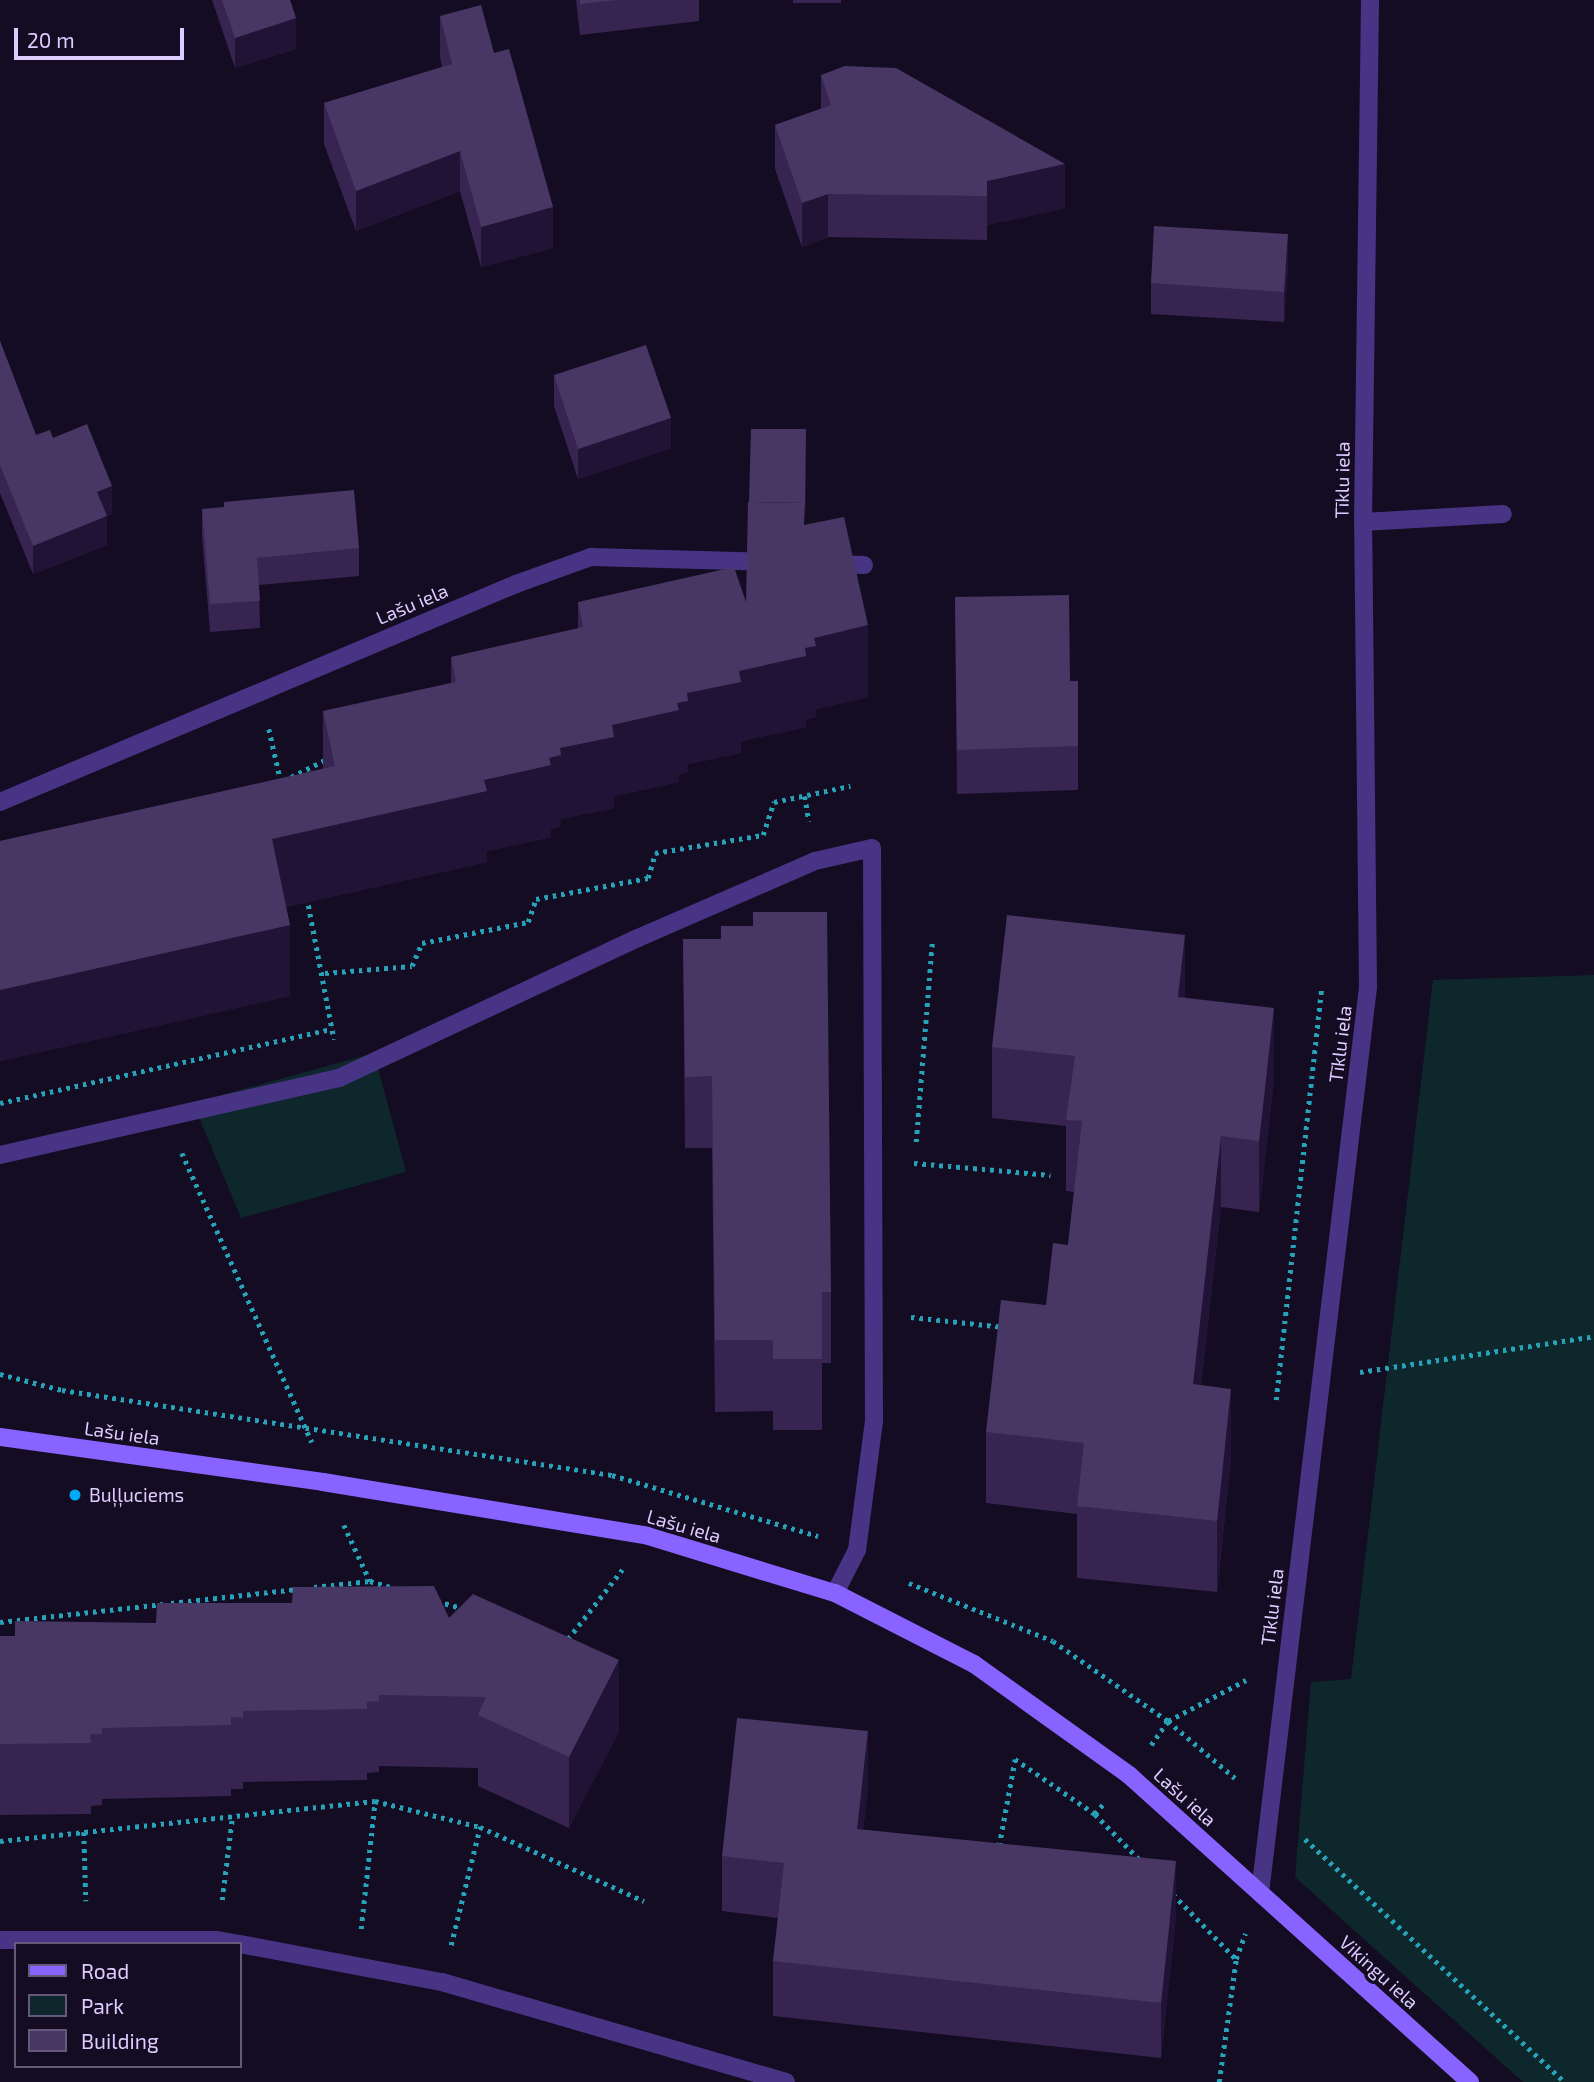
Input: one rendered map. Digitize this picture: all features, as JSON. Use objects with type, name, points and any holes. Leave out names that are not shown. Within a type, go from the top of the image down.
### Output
[{"type":"street","name":"Tīklu iela","points":[[1260,1893],[1368,987],[1363,522],[1370,0]]},
{"type":"street","points":[[1363,522],[1503,514]]},
{"type":"street","name":"Lašu iela","points":[[0,802],[260,691],[591,556],[864,565]]},
{"type":"street","points":[[0,1155],[167,1121],[339,1079],[815,861],[872,848],[874,1421],[857,1550],[835,1593]]},
{"type":"street","name":"Lašu iela","points":[[0,1437],[323,1482],[648,1536],[835,1593],[974,1664],[1129,1774],[1260,1893]]},
{"type":"street","name":"Vikingu iela","points":[[1260,1893],[1470,2082]]},
{"type":"street","points":[[0,1940],[228,1942]]},
{"type":"street","points":[[242,1945],[442,1982],[786,2082]]},
{"type":"path","points":[[260,691],[284,796]]},
{"type":"path","points":[[269,788],[330,758]]},
{"type":"path","points":[[325,973],[412,966],[422,943],[528,922],[536,899],[648,878],[655,853],[763,835],[774,802],[850,786]]},
{"type":"path","points":[[306,890],[325,973],[339,1079]]},
{"type":"path","points":[[1276,1411],[1321,990]]},
{"type":"path","points":[[0,1103],[332,1029]]},
{"type":"path","points":[[167,1121],[307,1428],[323,1482],[370,1581]]},
{"type":"path","points":[[914,1163],[1050,1175]]},
{"type":"path","points":[[904,1316],[1011,1328]]},
{"type":"path","points":[[1277,1384],[1594,1336]]},
{"type":"path","points":[[556,1636],[569,1640],[648,1536]]},
{"type":"path","points":[[0,1622],[370,1581],[397,1589]]},
{"type":"path","points":[[423,1597],[476,1612]]},
{"type":"path","points":[[1095,1814],[1168,1721],[1253,1677]]},
{"type":"path","points":[[999,1851],[1015,1759],[1095,1814],[1142,1862]]},
{"type":"path","points":[[356,1965],[375,1801]]},
{"type":"path","points":[[0,1841],[375,1801],[480,1827],[644,1901]]},
{"type":"path","points":[[217,1940],[232,1818]]},
{"type":"path","points":[[442,1982],[480,1827]]},
{"type":"path","points":[[84,1832],[87,1941]]},
{"type":"path","points":[[1170,1891],[1236,1959]]},
{"type":"path","points":[[1219,2082],[1236,1959],[1260,1893]]},
{"type":"green space","points":[[1594,975],[1594,2082],[1523,2082],[1295,1877],[1311,1682],[1351,1679],[1433,980]]},
{"type":"green space","points":[[374,1053],[406,1172],[241,1218],[193,1103]]},
{"type":"building","points":[[222,0],[290,0],[296,18],[235,38]]},
{"type":"building","points":[[580,0],[617,0],[580,4]]},
{"type":"building","points":[[481,5],[494,53],[509,49],[553,207],[481,227],[460,151],[356,191],[324,103],[452,64],[440,16]]},
{"type":"building","points":[[845,66],[896,68],[1065,164],[987,181],[987,196],[828,194],[802,203],[775,125],[831,105],[821,75]]},
{"type":"building","points":[[1154,226],[1288,234],[1284,292],[1151,283]]},
{"type":"building","points":[[0,341],[36,435],[50,430],[53,438],[87,424],[112,486],[97,492],[107,516],[33,546],[0,465]]},
{"type":"building","points":[[646,345],[671,418],[578,449],[554,375]]},
{"type":"building","points":[[751,429],[806,429],[805,521],[805,503],[749,502]]},
{"type":"building","points":[[354,490],[359,548],[257,558],[260,601],[210,604],[202,509],[224,507],[224,502]]},
{"type":"building","points":[[748,502],[805,503],[804,525],[844,517],[868,625],[814,638],[816,646],[805,648],[806,656],[739,671],[741,682],[687,693],[688,701],[677,703],[679,710],[612,725],[614,737],[560,748],[561,755],[549,758],[551,765],[484,780],[487,791],[272,839],[290,925],[0,990],[0,841],[335,766],[323,711],[456,682],[451,657],[583,627],[578,602],[734,567],[746,602]]},
{"type":"building","points":[[1069,595],[1070,681],[1078,681],[1078,746],[957,750],[955,597]]},
{"type":"building","points":[[753,912],[827,912],[831,1292],[822,1292],[822,1359],[773,1359],[773,1340],[715,1340],[712,1076],[685,1077],[683,939],[721,939],[721,926],[753,926]]},
{"type":"building","points":[[1007,915],[1185,935],[1178,997],[1274,1008],[1259,1141],[1221,1136],[1193,1384],[1231,1389],[1217,1521],[1077,1506],[1084,1443],[986,1432],[1001,1300],[1046,1305],[1053,1243],[1068,1245],[1082,1121],[1066,1120],[1075,1056],[992,1047]]},
{"type":"building","points":[[434,1586],[449,1618],[473,1594],[619,1660],[569,1757],[478,1715],[486,1697],[379,1695],[379,1701],[367,1702],[367,1709],[243,1711],[243,1718],[231,1717],[231,1725],[102,1728],[102,1734],[90,1734],[91,1743],[0,1744],[0,1636],[15,1636],[15,1621],[156,1623],[157,1603],[292,1603],[293,1587]]},
{"type":"building","points":[[737,1718],[868,1731],[857,1829],[1176,1861],[1161,2003],[773,1961],[784,1863],[722,1856]]},
{"type":"place","name":"Buļļuciems","points":[[75,1495]]}]
